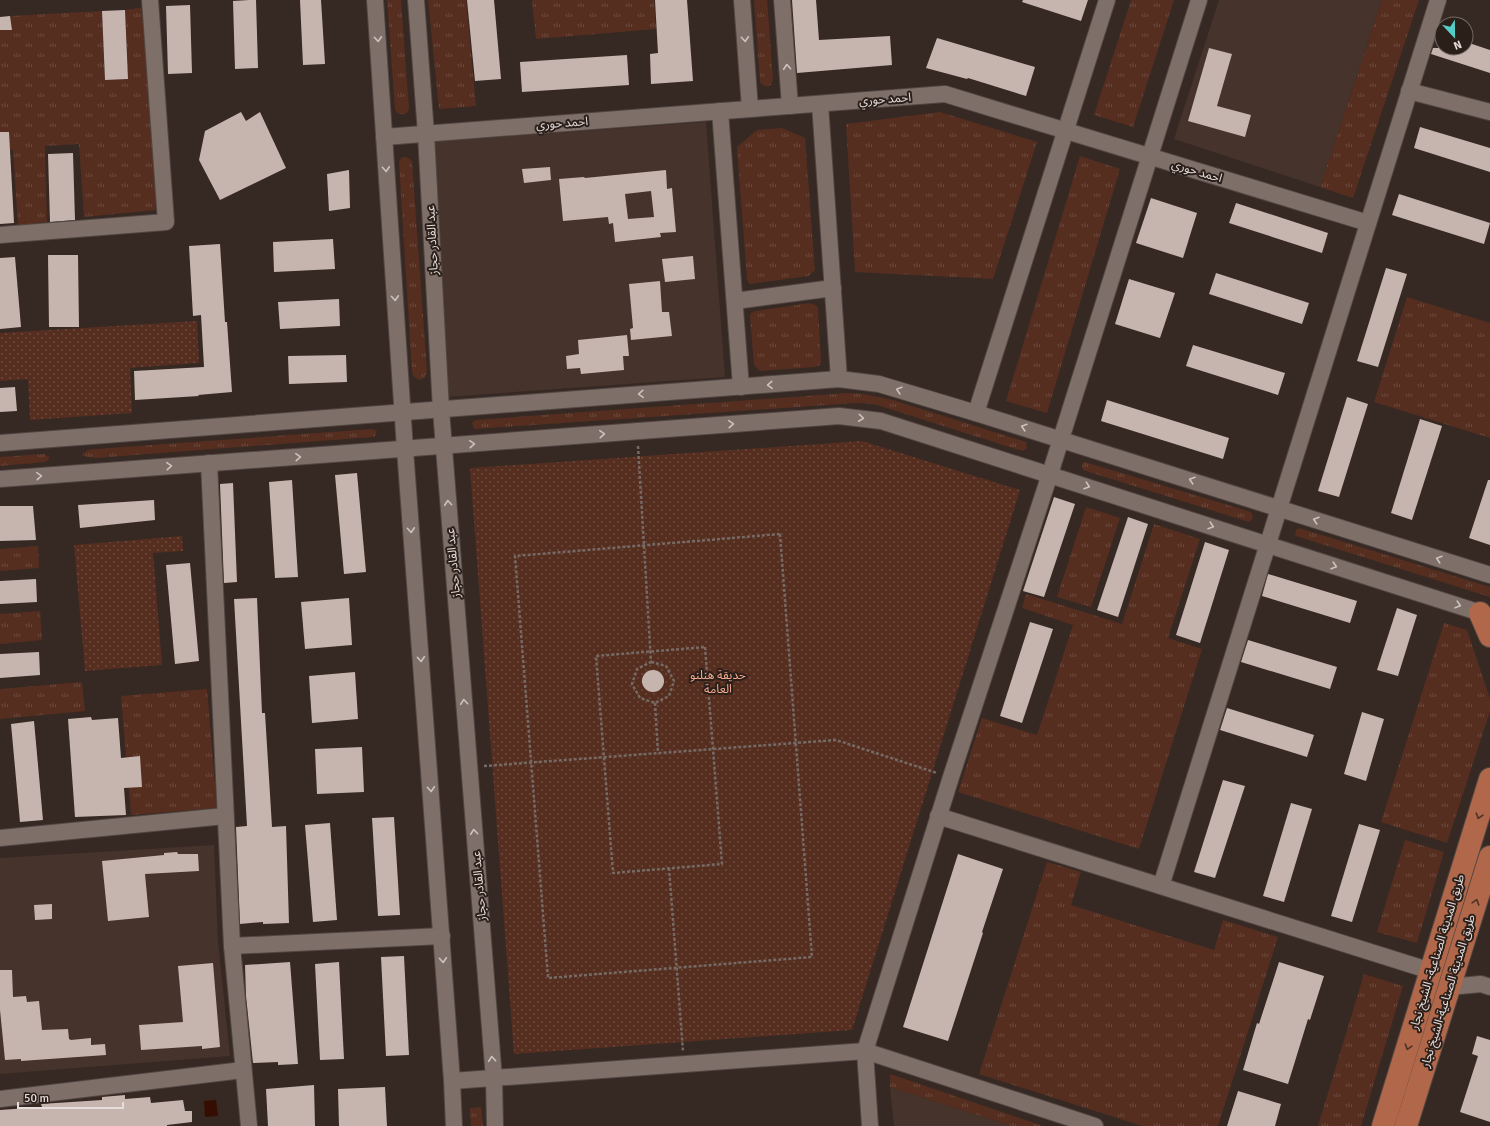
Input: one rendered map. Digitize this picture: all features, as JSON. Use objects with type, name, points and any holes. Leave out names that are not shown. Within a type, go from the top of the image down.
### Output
[{"type":"main road","points":[[1485,614],[1490,636]]},
{"type":"main road","name":"طريق المدينة الصناعية- الشيخ نجار","points":[[1383,1126],[1490,779]]},
{"type":"main road","name":"طريق المدينة الصناعية-الشيخ نجار","points":[[1406,1126],[1490,857]]},
{"type":"street","points":[[0,235],[166,222],[150,0]]},
{"type":"street","points":[[375,0],[405,449],[442,936],[454,1126]]},
{"type":"street","name":"عبد القادر حجاز","points":[[416,0],[426,134],[441,410],[494,1079],[495,1126]]},
{"type":"street","points":[[742,0],[750,109]]},
{"type":"street","points":[[782,0],[790,106]]},
{"type":"street","points":[[976,413],[1107,0]]},
{"type":"street","points":[[870,1126],[865,1051],[938,816],[1050,474],[1199,0]]},
{"type":"street","points":[[1161,886],[1438,0]]},
{"type":"street","points":[[1409,91],[1490,112]]},
{"type":"street","name":"احمد حوري","points":[[384,137],[945,94],[1368,223]]},
{"type":"street","points":[[820,104],[839,379]]},
{"type":"street","points":[[720,111],[741,387]]},
{"type":"street","points":[[735,301],[833,288]]},
{"type":"street","points":[[0,444],[839,379],[879,384],[976,413],[1490,575]]},
{"type":"street","points":[[0,479],[839,416],[881,421],[1485,614]]},
{"type":"street","points":[[209,463],[232,946],[249,1126]]},
{"type":"street","points":[[0,838],[225,816]]},
{"type":"street","points":[[938,816],[1431,971]]},
{"type":"street","points":[[232,946],[442,936]]},
{"type":"street","points":[[1449,987],[1481,984],[1490,987]]},
{"type":"street","points":[[452,1081],[865,1051],[1095,1126]]},
{"type":"street","points":[[0,1099],[243,1070]]},
{"type":"path","points":[[637,431],[651,662]]},
{"type":"path","points":[[780,534],[812,957],[548,978],[516,556],[644,545],[780,534]]},
{"type":"path","points":[[705,647],[722,864],[613,873],[596,656],[650,652],[705,647]]},
{"type":"path","points":[[651,662],[666,666],[674,681],[669,696],[655,703],[640,698],[632,684],[637,669],[651,662]]},
{"type":"path","points":[[655,703],[658,753]]},
{"type":"path","points":[[469,767],[836,740],[951,777]]},
{"type":"path","points":[[669,868],[684,1064]]},
{"type":"shaded area","points":[[1219,0],[1382,0],[1320,187],[1174,139]]},
{"type":"shaded area","points":[[706,122],[725,377],[447,397],[432,142]]},
{"type":"shaded area","points":[[214,845],[218,942],[230,1056],[0,1074],[0,858]]},
{"type":"shaded area","points":[[890,1087],[1012,1126],[894,1126]]},
{"type":"shaded area","points":[[216,1100],[218,1116],[205,1117],[204,1101]]},
{"type":"green space","points":[[387,0],[401,0],[409,109],[404,114],[397,113],[395,109]]},
{"type":"green space","points":[[428,0],[466,0],[476,106],[439,109]]},
{"type":"green space","points":[[532,0],[654,0],[656,29],[536,39]]},
{"type":"green space","points":[[754,0],[767,0],[773,79],[771,85],[767,87],[760,82]]},
{"type":"green space","points":[[1131,0],[1174,0],[1133,127],[1094,115]]},
{"type":"green space","points":[[1382,0],[1419,0],[1353,198],[1320,187]]},
{"type":"green space","points":[[146,7],[161,207],[156,210],[84,217],[79,144],[45,146],[47,222],[18,225],[13,150],[0,150],[0,30],[11,30],[10,16],[102,11],[105,80],[128,79],[125,10]]},
{"type":"green space","points":[[940,112],[1037,142],[993,279],[855,272],[846,124]]},
{"type":"green space","points":[[782,128],[805,138],[815,270],[809,276],[750,284],[747,280],[737,147],[757,130]]},
{"type":"green space","points":[[1080,156],[1120,169],[1047,413],[1006,401]]},
{"type":"green space","points":[[402,157],[407,157],[412,161],[427,372],[424,378],[420,380],[414,377],[412,373],[399,162]]},
{"type":"green space","points":[[1407,297],[1490,323],[1490,438],[1374,402]]},
{"type":"green space","points":[[810,303],[817,306],[818,309],[820,365],[815,367],[760,371],[754,365],[751,313],[755,311]]},
{"type":"green space","points":[[197,321],[199,363],[130,368],[132,413],[30,420],[28,379],[0,381],[0,333]]},
{"type":"green space","points":[[847,393],[864,394],[893,400],[1026,442],[1027,448],[1023,451],[1019,450],[874,404],[856,403],[475,429],[472,423],[475,420]]},
{"type":"green space","points":[[373,429],[377,431],[373,437],[96,458],[83,456],[82,454],[88,450],[96,449]]},
{"type":"green space","name":"حديقة هنلنو العامة","points":[[862,441],[1020,490],[852,1030],[514,1054],[470,468]]},
{"type":"green space","points":[[44,454],[49,457],[49,459],[45,462],[0,466],[0,457]]},
{"type":"green space","points":[[1085,462],[1251,512],[1253,518],[1249,522],[1083,470],[1083,463]]},
{"type":"green space","points":[[1086,507],[1120,518],[1091,607],[1057,597]]},
{"type":"green space","points":[[1154,524],[1200,539],[1168,638],[1202,649],[1139,849],[958,792],[982,718],[1037,735],[1073,625],[1022,608],[1026,594],[1122,624]]},
{"type":"green space","points":[[1299,528],[1490,587],[1490,597],[1296,536],[1296,530]]},
{"type":"green space","points":[[182,536],[183,551],[153,553],[162,665],[85,671],[74,545]]},
{"type":"green space","points":[[38,546],[39,568],[0,571],[0,549]]},
{"type":"green space","points":[[40,611],[42,640],[0,644],[0,614]]},
{"type":"green space","points":[[1444,623],[1467,630],[1490,699],[1490,711],[1447,843],[1381,822]]},
{"type":"green space","points":[[82,682],[85,711],[0,719],[0,689]]},
{"type":"green space","points":[[207,689],[217,808],[131,815],[121,696]]},
{"type":"green space","points":[[1405,840],[1444,852],[1417,943],[1377,932]]},
{"type":"green space","points":[[1047,862],[1081,872],[1071,905],[1214,950],[1223,920],[1278,937],[1218,1126],[1142,1126],[979,1074]]},
{"type":"green space","points":[[1364,974],[1403,986],[1361,1126],[1318,1126]]},
{"type":"green space","points":[[890,1074],[1043,1126],[1012,1126],[890,1087]]},
{"type":"green space","points":[[481,1107],[483,1126],[471,1126],[470,1108]]},
{"type":"building","points":[[256,0],[258,68],[235,69],[233,1]]},
{"type":"building","points":[[300,0],[321,0],[325,64],[303,65]]},
{"type":"building","points":[[467,0],[494,0],[501,79],[475,81]]},
{"type":"building","points":[[655,0],[687,0],[693,81],[651,84],[650,54],[658,53]]},
{"type":"building","points":[[792,0],[816,0],[819,40],[890,36],[892,65],[797,73]]},
{"type":"building","points":[[1023,0],[1088,0],[1081,21],[1022,2]]},
{"type":"building","points":[[190,5],[192,73],[168,74],[166,6]]},
{"type":"building","points":[[125,10],[128,79],[105,80],[102,11]]},
{"type":"building","points":[[10,16],[12,30],[0,30],[0,17]]},
{"type":"building","points":[[937,38],[1035,67],[1026,96],[968,78],[967,79],[926,68]]},
{"type":"building","points":[[1474,45],[1490,50],[1490,73],[1437,56],[1474,56]]},
{"type":"building","points":[[1209,48],[1232,54],[1217,106],[1251,115],[1245,137],[1188,121]]},
{"type":"building","points":[[1434,48],[1434,55],[1431,54]]},
{"type":"building","points":[[627,55],[629,85],[522,92],[520,62]]},
{"type":"building","points":[[241,112],[246,121],[260,112],[286,168],[220,200],[199,160],[205,131]]},
{"type":"building","points":[[1420,127],[1490,148],[1490,172],[1414,148]]},
{"type":"building","points":[[0,132],[9,132],[14,223],[0,224]]},
{"type":"building","points":[[73,153],[75,220],[50,222],[48,154]]},
{"type":"building","points":[[550,167],[551,180],[524,183],[522,169]]},
{"type":"building","points":[[349,170],[350,208],[329,211],[327,174]]},
{"type":"building","points":[[666,170],[667,189],[672,188],[676,232],[660,233],[661,237],[615,242],[613,223],[609,224],[608,217],[563,221],[559,179]],"holes":[[[651,191],[654,217],[628,219],[625,194]]]},
{"type":"building","points":[[1399,194],[1490,223],[1484,244],[1392,215]]},
{"type":"building","points":[[1151,198],[1197,213],[1183,258],[1136,243]]},
{"type":"building","points":[[1236,203],[1328,233],[1322,253],[1229,223]]},
{"type":"building","points":[[333,239],[335,269],[274,272],[273,242]]},
{"type":"building","points":[[220,244],[225,322],[227,322],[232,392],[198,395],[199,396],[135,400],[134,371],[204,367],[201,315],[193,316],[189,246]]},
{"type":"building","points":[[48,255],[78,255],[79,327],[49,327]]},
{"type":"building","points":[[693,256],[695,279],[665,282],[662,259]]},
{"type":"building","points":[[15,257],[21,327],[0,329],[0,258]]},
{"type":"building","points":[[1386,268],[1407,274],[1378,367],[1357,361]]},
{"type":"building","points":[[1216,273],[1309,303],[1302,324],[1209,294]]},
{"type":"building","points":[[1129,279],[1175,293],[1160,338],[1115,324]]},
{"type":"building","points":[[660,281],[662,312],[669,312],[672,336],[631,340],[630,329],[633,328],[629,284]]},
{"type":"building","points":[[339,299],[340,326],[280,329],[278,302]]},
{"type":"building","points":[[627,335],[629,356],[623,356],[624,370],[581,374],[580,368],[567,369],[566,356],[579,354],[578,340]]},
{"type":"building","points":[[1193,345],[1285,373],[1278,395],[1186,366]]},
{"type":"building","points":[[346,355],[347,382],[289,384],[288,356]]},
{"type":"building","points":[[15,387],[17,411],[0,412],[0,388]]},
{"type":"building","points":[[1347,397],[1368,404],[1339,497],[1318,491]]},
{"type":"building","points":[[1107,400],[1229,438],[1223,459],[1101,421]]},
{"type":"building","points":[[1420,419],[1442,426],[1412,520],[1391,513]]},
{"type":"building","points":[[357,473],[366,572],[344,574],[335,475]]},
{"type":"building","points":[[292,480],[298,577],[275,578],[269,482]]},
{"type":"building","points":[[1488,480],[1490,480],[1490,545],[1469,538]]},
{"type":"building","points":[[233,483],[237,582],[224,583],[220,484]]},
{"type":"building","points":[[1054,497],[1075,504],[1044,597],[1023,591]]},
{"type":"building","points":[[154,500],[155,520],[80,528],[78,505]]},
{"type":"building","points":[[0,506],[33,506],[36,540],[0,541]]},
{"type":"building","points":[[1128,517],[1148,524],[1118,617],[1097,610]]},
{"type":"building","points":[[1205,542],[1229,550],[1200,643],[1176,635]]},
{"type":"building","points":[[190,563],[199,661],[175,664],[166,565]]},
{"type":"building","points":[[1268,574],[1357,601],[1350,623],[1262,596]]},
{"type":"building","points":[[36,579],[37,602],[0,604],[0,581]]},
{"type":"building","points":[[257,598],[262,713],[265,713],[272,827],[286,826],[289,923],[263,924],[263,922],[240,924],[236,827],[247,826],[234,599]]},
{"type":"building","points":[[349,598],[352,645],[305,649],[301,602]]},
{"type":"building","points":[[1397,608],[1417,615],[1398,676],[1377,670]]},
{"type":"building","points":[[1030,622],[1053,629],[1022,723],[1000,716]]},
{"type":"building","points":[[1248,640],[1337,667],[1330,689],[1241,662]]},
{"type":"building","points":[[39,652],[40,675],[0,678],[0,654]]},
{"type":"building","points":[[649,670],[657,670],[664,677],[664,685],[657,692],[649,692],[642,685],[642,677]]},
{"type":"building","points":[[355,672],[358,719],[312,723],[309,676]]},
{"type":"building","points":[[1227,708],[1314,735],[1307,757],[1220,730]]},
{"type":"building","points":[[1362,712],[1384,719],[1366,781],[1344,774]]},
{"type":"building","points":[[91,717],[92,720],[118,718],[121,758],[140,756],[142,787],[124,788],[126,815],[75,817],[68,719]]},
{"type":"building","points":[[34,721],[43,820],[20,822],[11,724]]},
{"type":"building","points":[[362,747],[364,792],[317,794],[315,749]]},
{"type":"building","points":[[1223,780],[1245,786],[1215,878],[1194,872]]},
{"type":"building","points":[[1291,803],[1312,809],[1284,902],[1263,896]]},
{"type":"building","points":[[394,817],[400,915],[378,916],[372,818]]},
{"type":"building","points":[[330,823],[337,920],[313,922],[305,825]]},
{"type":"building","points":[[1359,824],[1380,830],[1352,922],[1331,916]]},
{"type":"building","points":[[177,852],[178,854],[198,854],[199,871],[145,874],[149,917],[108,921],[102,861],[164,855],[164,853]]},
{"type":"building","points":[[958,854],[1003,869],[948,1041],[903,1027]]},
{"type":"building","points":[[52,904],[52,919],[35,920],[34,905]]},
{"type":"building","points":[[404,956],[409,1055],[386,1056],[381,957]]},
{"type":"building","points":[[290,962],[298,1064],[278,1065],[278,1062],[253,1063],[246,996],[245,965]]},
{"type":"building","points":[[339,962],[344,1059],[320,1060],[315,964]]},
{"type":"building","points":[[1279,962],[1324,976],[1310,1020],[1308,1019],[1288,1084],[1243,1070],[1257,1023],[1259,1024]]},
{"type":"building","points":[[213,963],[220,1047],[202,1049],[202,1046],[141,1050],[139,1025],[183,1022],[178,966]]},
{"type":"building","points":[[0,970],[12,970],[13,997],[26,996],[27,1002],[39,1001],[42,1030],[68,1029],[69,1039],[71,1040],[91,1038],[91,1045],[105,1044],[106,1055],[21,1061],[21,1059],[5,1060],[0,1010]]},
{"type":"building","points":[[1477,1036],[1490,1040],[1490,1122],[1460,1112],[1478,1056],[1472,1054]]},
{"type":"building","points":[[314,1085],[315,1126],[268,1126],[266,1089]]},
{"type":"building","points":[[385,1087],[387,1126],[339,1126],[338,1089]]},
{"type":"building","points":[[1238,1091],[1281,1104],[1275,1126],[1227,1126]]},
{"type":"building","points":[[125,1095],[125,1099],[150,1097],[151,1103],[183,1100],[185,1111],[192,1111],[192,1122],[167,1126],[0,1126],[0,1110],[42,1107],[41,1104],[102,1100],[102,1097]]}]
